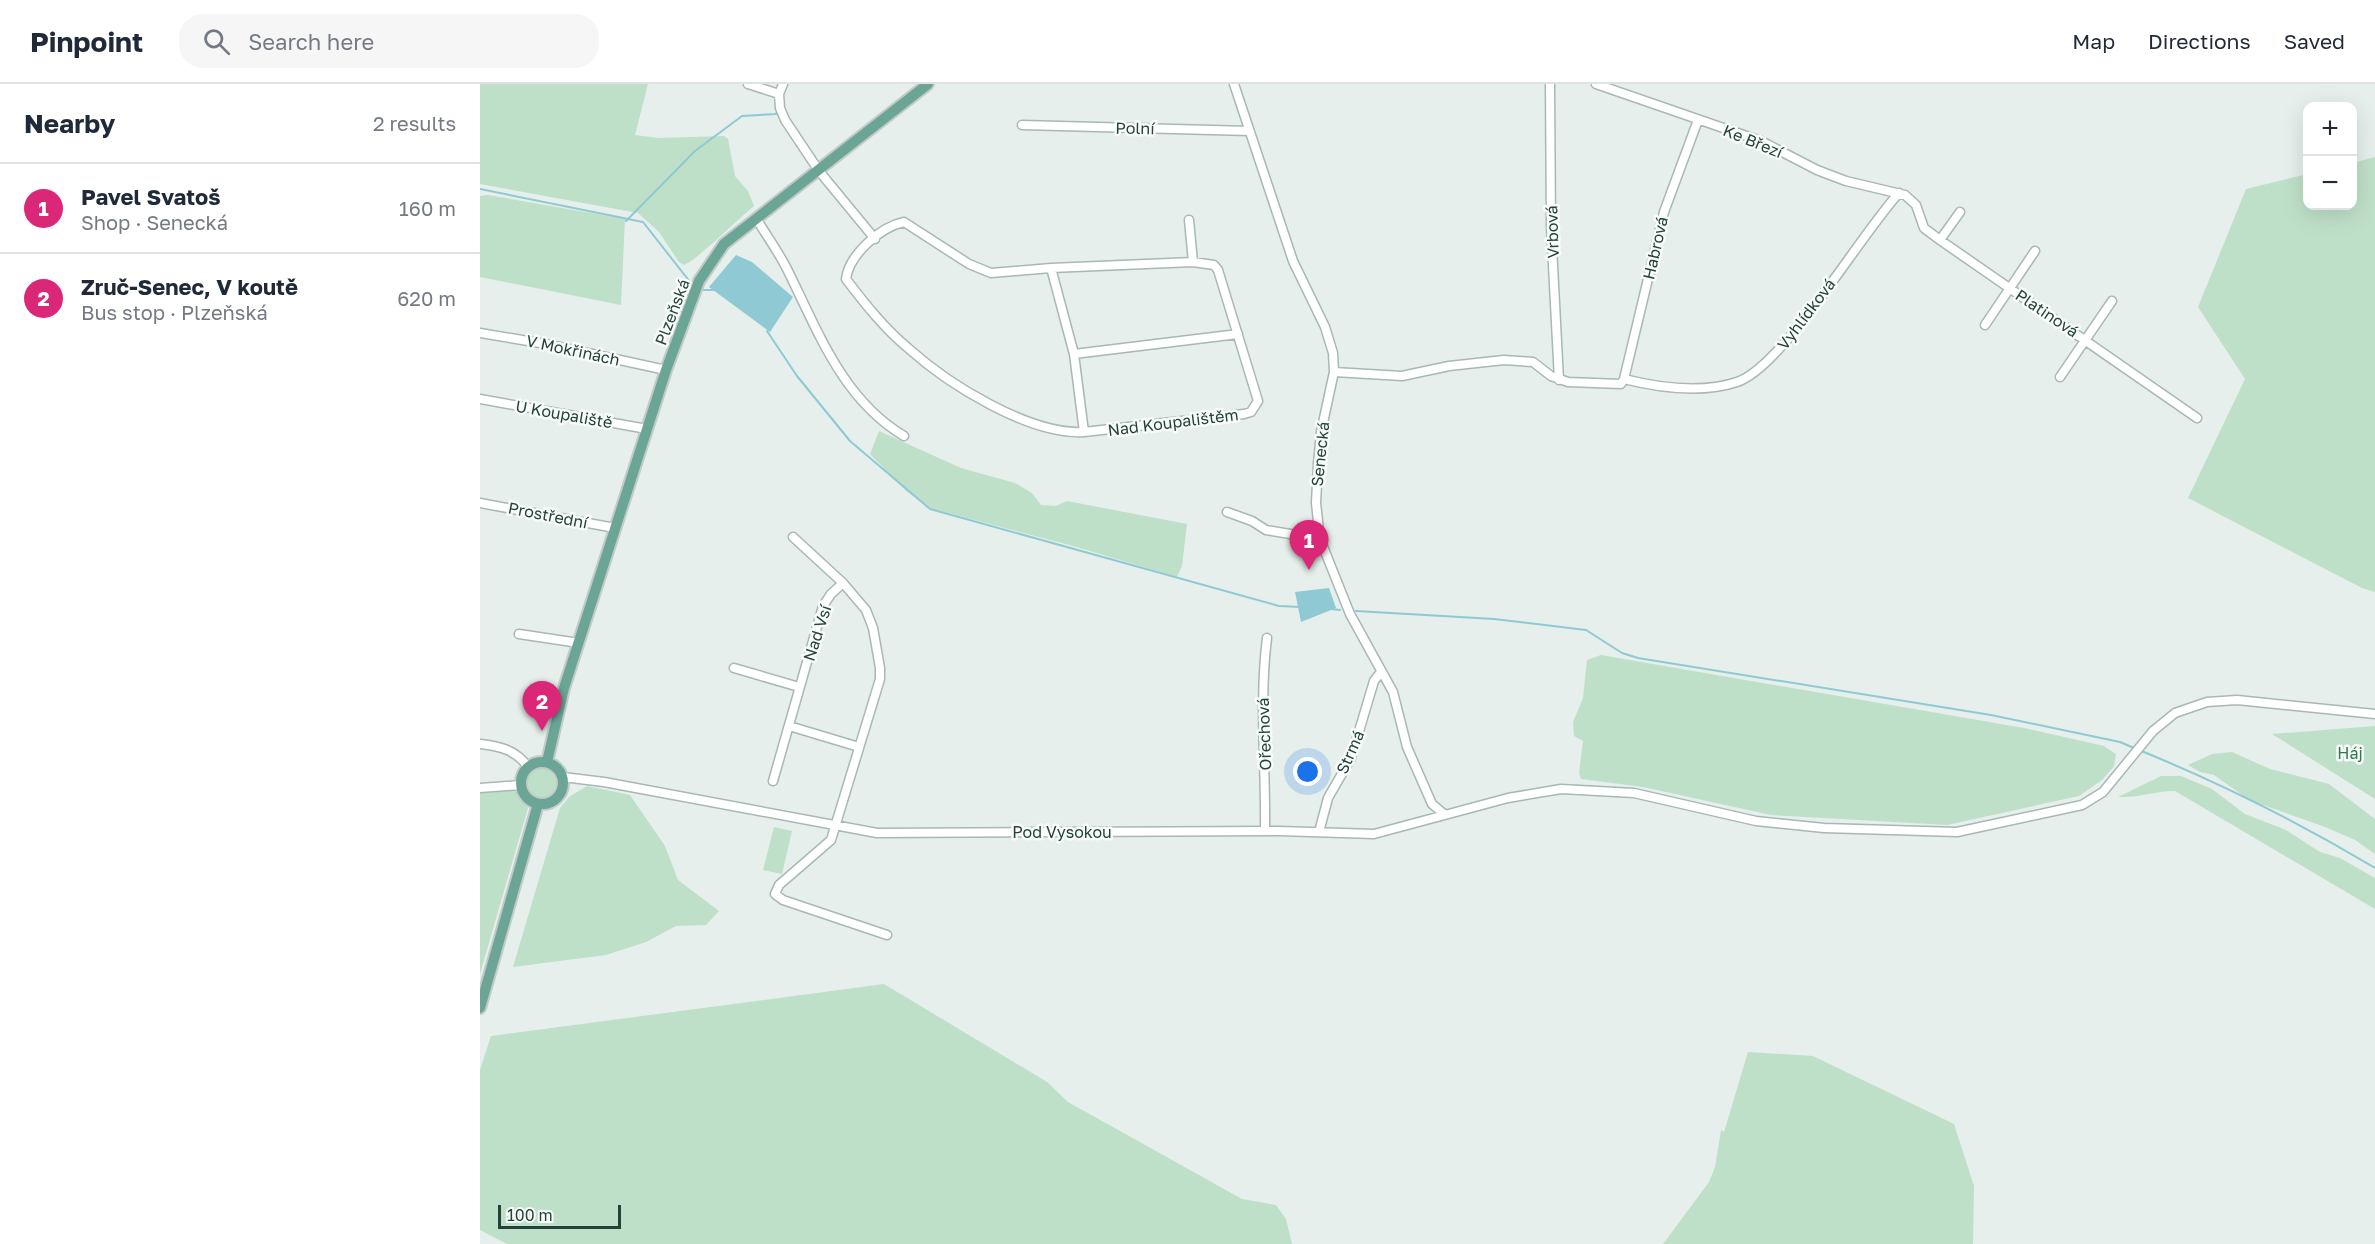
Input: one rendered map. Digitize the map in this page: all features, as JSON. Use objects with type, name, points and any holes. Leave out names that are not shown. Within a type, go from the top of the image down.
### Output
[{"type":"main road","name":"Plzeňská","points":[[547,762],[563,691],[666,370],[699,281],[710,261],[724,244],[756,218],[928,84]]},
{"type":"main road","points":[[547,762],[555,766],[563,777],[562,791],[556,799],[538,804],[526,797],[521,785],[522,776],[534,763],[547,762]]},
{"type":"main road","points":[[480,1008],[538,804]]},
{"type":"street","points":[[748,84],[779,94]]},
{"type":"street","points":[[783,84],[779,94],[780,108],[785,120],[819,171],[875,239]]},
{"type":"street","name":"Senecká","points":[[1234,84],[1293,261],[1325,327],[1333,353],[1334,372],[1321,432],[1318,464],[1316,503],[1320,539],[1350,614],[1393,692],[1407,747],[1432,804],[1444,813]]},
{"type":"street","name":"Vrbová","points":[[1550,84],[1551,227],[1559,380]]},
{"type":"street","name":"Ke Březí","points":[[1596,84],[1761,141],[1817,170],[1846,181],[1899,193],[1910,198]]},
{"type":"street","name":"Habrová","points":[[1624,380],[1664,212],[1698,120]]},
{"type":"street","name":"Polní","points":[[1022,125],[1249,130]]},
{"type":"street","name":"Vyhlídková","points":[[1559,380],[1621,384],[1624,380],[1658,387],[1711,388],[1739,382],[1781,348],[1899,193]]},
{"type":"street","name":"Platinová","points":[[1910,198],[1916,205],[1924,228],[2198,418]]},
{"type":"street","points":[[1940,240],[1959,212]]},
{"type":"street","points":[[756,218],[787,269],[813,326],[854,392],[875,416],[904,436]]},
{"type":"street","points":[[1189,220],[1193,262]]},
{"type":"street","name":"Nad Koupalištěm","points":[[904,222],[969,264],[989,273],[1050,268],[1209,262],[1218,270],[1258,401],[1251,412],[1072,433],[1042,426],[997,407],[949,379],[908,348],[869,309],[846,279],[848,267],[875,239],[895,224],[904,222]]},
{"type":"street","points":[[1985,325],[2035,252]]},
{"type":"street","name":"Nad Koupalištěm","points":[[1050,268],[1074,354],[1084,432]]},
{"type":"street","points":[[2061,377],[2112,301]]},
{"type":"street","name":"V Mokřinách","points":[[480,333],[546,344],[666,370]]},
{"type":"street","points":[[1074,354],[1238,334]]},
{"type":"street","points":[[1334,372],[1402,376],[1449,366],[1504,360],[1533,362],[1559,380]]},
{"type":"street","name":"U Koupaliště","points":[[480,399],[647,429]]},
{"type":"street","name":"Prostřední","points":[[480,503],[615,528]]},
{"type":"street","points":[[1227,512],[1252,521],[1266,530],[1320,539]]},
{"type":"street","name":"Nad Vsí","points":[[793,537],[843,583],[866,610],[875,637],[880,679],[831,840],[776,889],[776,896],[887,935]]},
{"type":"street","name":"Nad Vsí","points":[[773,781],[823,606],[831,594],[843,583]]},
{"type":"street","points":[[519,634],[579,643]]},
{"type":"street","name":"Ořechová","points":[[1265,831],[1266,756],[1262,678],[1267,638]]},
{"type":"street","points":[[734,669],[800,687]]},
{"type":"street","name":"Strmá","points":[[1319,832],[1328,798],[1351,758],[1371,688],[1381,672]]},
{"type":"street","name":"Pod Vysokou","points":[[563,777],[604,782],[877,833],[1265,831],[1374,834],[1411,826],[1444,813],[1508,798],[1562,789],[1634,794],[1756,821],[1824,828],[1957,832],[2082,805],[2103,792],[2153,730],[2175,713],[2206,702],[2237,700],[2375,714]]},
{"type":"street","points":[[789,726],[859,747]]},
{"type":"street","points":[[480,744],[517,754],[528,767]]},
{"type":"street","points":[[480,788],[521,785]]},
{"type":"green space","points":[[480,84],[648,84],[635,135],[659,138],[724,136],[728,139],[735,176],[748,191],[754,206],[707,248],[684,265],[679,262],[659,232],[638,213],[480,184]]},
{"type":"green space","points":[[2375,157],[2375,592],[2362,588],[2188,498],[2245,379],[2198,307],[2246,189],[2303,175],[2303,210],[2357,210],[2357,162]]},
{"type":"green space","points":[[488,195],[625,219],[621,305],[480,277],[480,196]]},
{"type":"green space","points":[[879,431],[961,468],[1015,483],[1032,493],[1041,505],[1056,506],[1067,501],[1187,524],[1182,566],[1177,577],[1073,546],[929,508],[905,490],[870,454]]},
{"type":"green space","points":[[1601,655],[2024,728],[2104,746],[2116,754],[2114,766],[2102,780],[2079,796],[1947,825],[1771,815],[1643,787],[1581,779],[1579,773],[1583,741],[1574,736],[1573,722],[1583,698],[1587,660]]},
{"type":"green space","name":"Háj","points":[[2375,726],[2375,799],[2272,734]]},
{"type":"green space","points":[[2232,752],[2270,769],[2329,784],[2375,819],[2375,854],[2355,840],[2325,827],[2249,800],[2214,775],[2200,772],[2188,765],[2212,754]]},
{"type":"green space","points":[[541,768],[547,769],[555,777],[555,789],[547,797],[541,798],[535,797],[527,789],[526,783],[527,777],[535,769]]},
{"type":"green space","points":[[2161,776],[2181,776],[2212,789],[2245,814],[2286,830],[2320,852],[2340,858],[2375,878],[2375,909],[2175,791],[2118,797]]},
{"type":"green space","points":[[587,786],[630,795],[665,846],[678,880],[719,911],[706,925],[676,926],[646,942],[606,955],[513,967],[560,808],[569,797]]},
{"type":"green space","points":[[511,790],[518,792],[528,808],[480,974],[480,793]]},
{"type":"green space","points":[[774,827],[792,831],[782,874],[763,870]]},
{"type":"green space","points":[[884,984],[1047,1082],[1068,1102],[1242,1199],[1276,1205],[1286,1219],[1292,1244],[507,1244],[480,1230],[480,1070],[491,1036]]},
{"type":"green space","points":[[1748,1052],[1813,1056],[1954,1124],[1974,1186],[1973,1244],[1663,1244],[1709,1182],[1715,1167],[1721,1130],[1724,1132]]},
{"type":"water","points":[[736,255],[752,262],[793,297],[770,332],[709,287]]},
{"type":"water","points":[[1329,588],[1336,608],[1301,622],[1295,592]]},
{"type":"waterway","points":[[626,221],[695,151],[742,116],[776,114],[778,109]]},
{"type":"waterway","points":[[480,189],[643,222],[694,287]]},
{"type":"waterway","points":[[699,290],[717,290]]},
{"type":"waterway","points":[[767,331],[797,376],[850,441],[930,509],[1279,606],[1301,607]]},
{"type":"waterway","points":[[1331,609],[1340,610]]},
{"type":"waterway","points":[[1356,611],[1494,619],[1586,630],[1622,653],[1638,658],[1991,715],[2120,742],[2134,748]]},
{"type":"waterway","points":[[2139,750],[2259,804],[2375,868]]},
{"type":"place","name":"Pavel Svatoš","points":[[1309,570]]},
{"type":"place","name":"Zruč-Senec, V koutě","points":[[542,731]]}]
